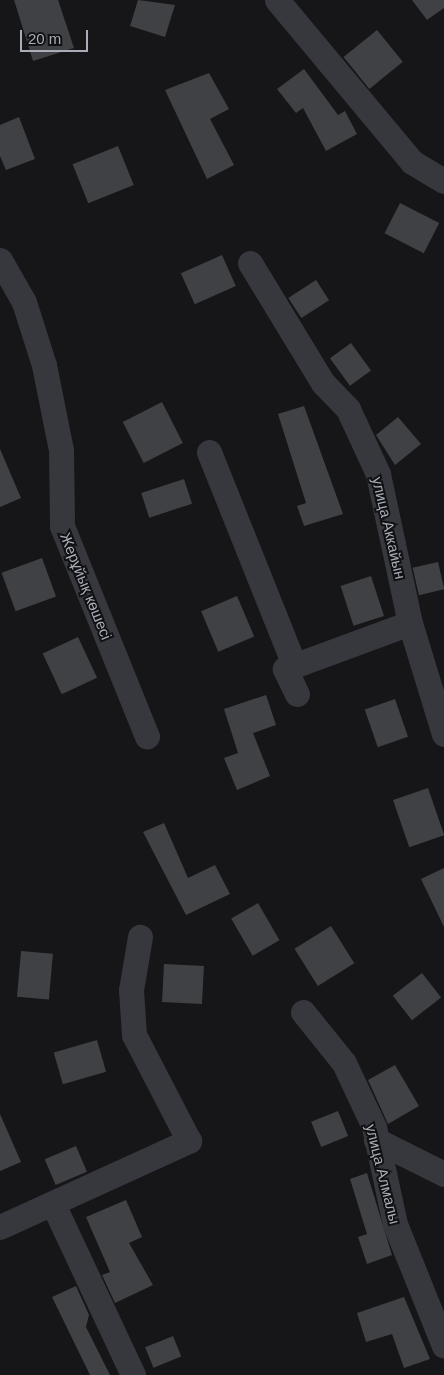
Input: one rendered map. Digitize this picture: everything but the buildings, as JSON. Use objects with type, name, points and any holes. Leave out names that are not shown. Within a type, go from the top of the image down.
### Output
[{"type":"street","points":[[277,0],[412,162],[444,181]]},
{"type":"street","name":"Жерұйық көшесі","points":[[0,260],[24,302],[44,365],[61,450],[62,526],[147,736]]},
{"type":"street","name":"улица Аккайын","points":[[250,263],[323,383],[348,409],[378,474],[410,623],[444,734]]},
{"type":"street","points":[[209,452],[294,665]]},
{"type":"street","points":[[297,694],[285,668],[410,623]]},
{"type":"street","points":[[0,1227],[189,1141],[134,1035],[132,990],[140,937]]},
{"type":"street","name":"улица Алмалы","points":[[302,1012],[344,1063],[376,1140],[395,1224],[444,1346]]},
{"type":"street","points":[[376,1140],[444,1174]]},
{"type":"street","points":[[52,1204],[133,1375]]}]
